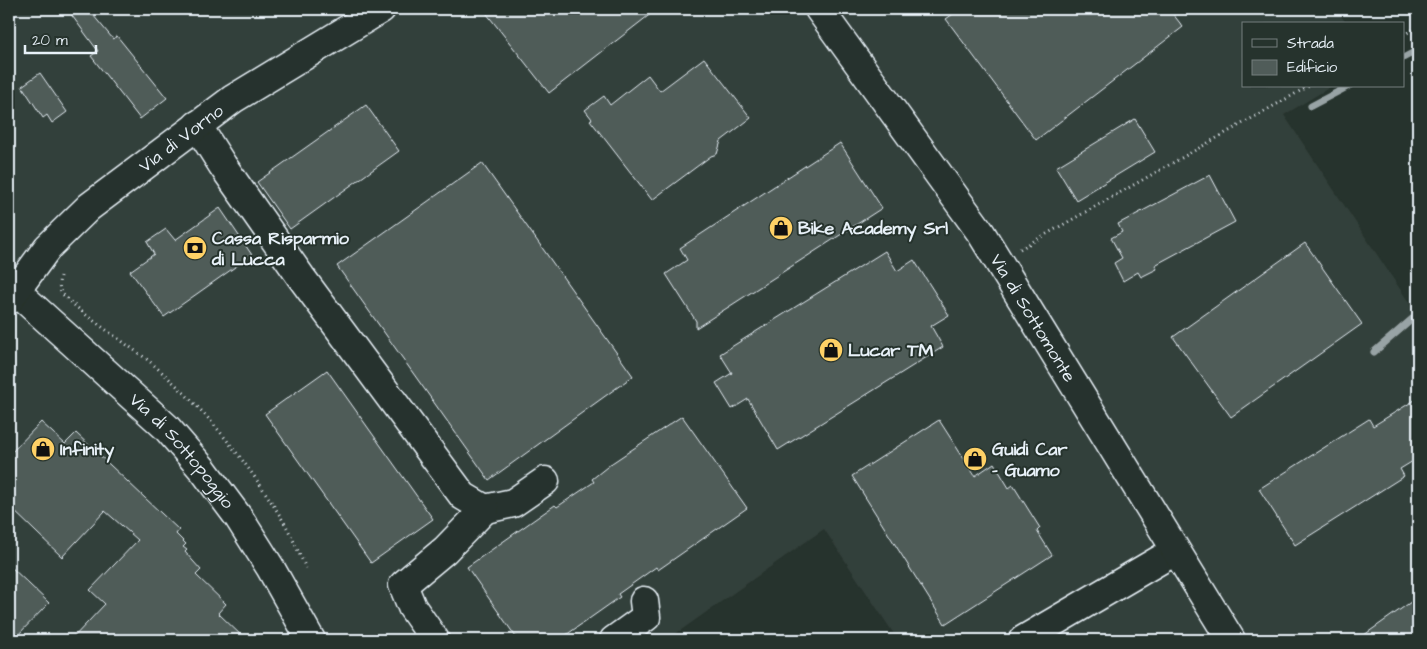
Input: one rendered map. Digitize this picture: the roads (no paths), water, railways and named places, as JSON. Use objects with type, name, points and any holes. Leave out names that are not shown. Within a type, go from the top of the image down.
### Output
[{"type":"street","name":"Via di Vorno","points":[[11,292],[48,247],[89,207],[233,98],[381,9]]},
{"type":"street","name":"Via di Sottomonte","points":[[819,9],[981,233],[1231,640]]},
{"type":"street","points":[[197,125],[223,166],[301,277],[463,496],[485,509]]},
{"type":"street","name":"Via di Sottopoggio","points":[[11,292],[166,427],[239,518],[270,567],[311,640]]},
{"type":"street","points":[[435,640],[412,607],[403,584],[445,550],[485,509],[513,503],[545,480]]},
{"type":"street","points":[[1023,640],[1175,550]]},
{"type":"street","points":[[614,640],[646,617],[644,601]]},
{"type":"waterway","points":[[1404,57],[1418,50]]},
{"type":"waterway","points":[[1311,106],[1345,88]]},
{"type":"waterway","points":[[1374,352],[1418,314]]},
{"type":"place","name":"Bike Academy Srl","points":[[781,228]]},
{"type":"place","name":"Cassa Risparmio di Lucca","points":[[195,248]]},
{"type":"place","name":"Lucar TM","points":[[831,350]]},
{"type":"place","name":"Infinity","points":[[43,449]]},
{"type":"place","name":"Guidi Car - Guamo","points":[[975,459]]}]
